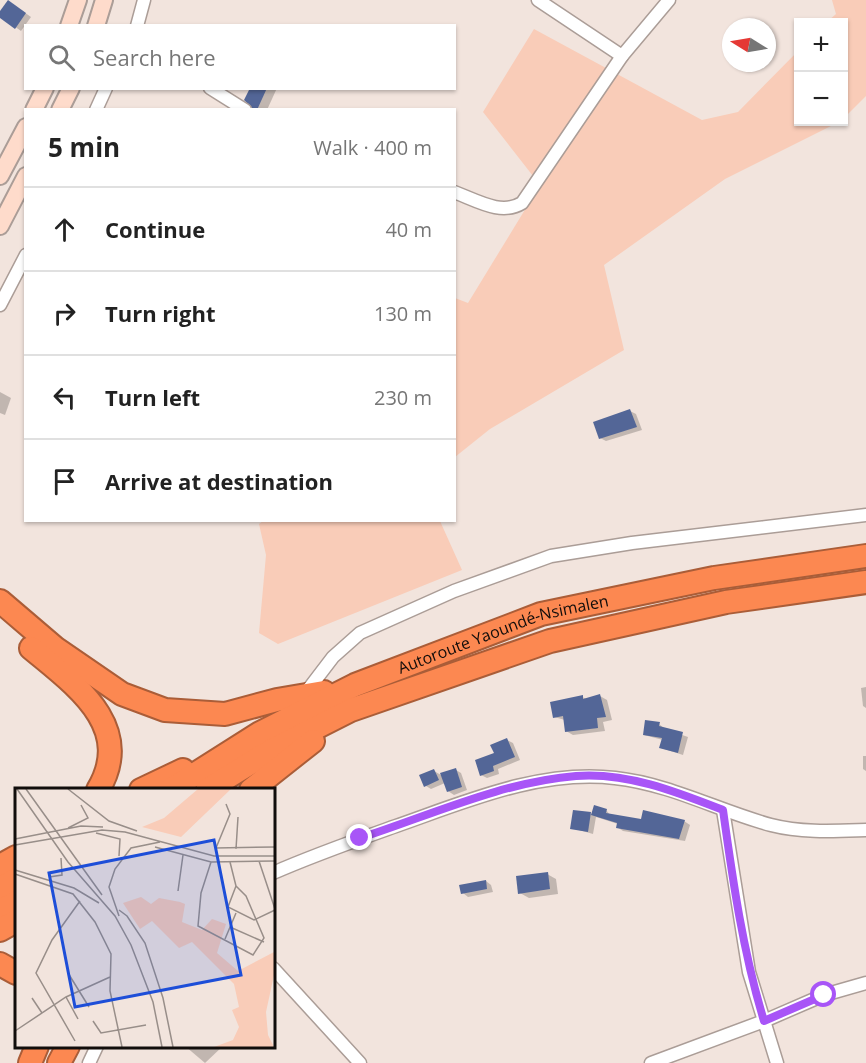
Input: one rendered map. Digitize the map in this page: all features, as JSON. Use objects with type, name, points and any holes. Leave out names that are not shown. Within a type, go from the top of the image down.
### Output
[{"type":"highway","name":"Autoroute Yaoundé-Nsimalen","points":[[174,788],[265,742],[355,685],[541,614],[714,578],[866,556]]},
{"type":"highway","name":"Autoroute Yaoundé-Nsimalen","points":[[209,788],[265,742],[550,641],[726,602],[866,582]]},
{"type":"highway","points":[[0,601],[55,648],[122,694],[165,710],[225,714],[277,700],[355,685]]},
{"type":"highway","points":[[0,622],[77,686],[104,721],[109,741],[108,762],[104,780],[99,788]]},
{"type":"highway","points":[[254,788],[351,710]]},
{"type":"highway","points":[[146,788],[265,742]]},
{"type":"highway","points":[[219,788],[265,742]]},
{"type":"highway","points":[[0,866],[15,858]]},
{"type":"highway","points":[[0,889],[15,880]]},
{"type":"highway","points":[[0,911],[15,903]]},
{"type":"highway","points":[[0,930],[15,922]]},
{"type":"highway","points":[[0,964],[15,972]]},
{"type":"highway","points":[[30,1063],[37,1048]]},
{"type":"highway","points":[[59,1063],[67,1048]]},
{"type":"main road","points":[[70,24],[78,0]]},
{"type":"main road","points":[[97,24],[104,0]]},
{"type":"main road","points":[[35,108],[44,90]]},
{"type":"main road","points":[[61,108],[70,90]]},
{"type":"main road","points":[[0,176],[24,130]]},
{"type":"main road","points":[[0,226],[24,180]]},
{"type":"street","points":[[138,24],[144,0]]},
{"type":"street","points":[[538,0],[622,56]]},
{"type":"street","points":[[553,11],[560,0]]},
{"type":"street","points":[[456,193],[501,209],[513,208],[522,203],[622,56],[669,0]]},
{"type":"street","points":[[97,108],[105,90]]},
{"type":"street","points":[[213,90],[242,108]]},
{"type":"street","points":[[0,305],[24,259]]},
{"type":"street","points":[[303,696],[333,657],[360,633],[454,591],[551,556],[632,543],[866,515]]},
{"type":"street","points":[[274,873],[458,803],[538,782],[578,776],[615,778],[644,783],[686,795],[723,810],[784,827],[806,830],[866,830]]},
{"type":"street","points":[[723,810],[749,972],[777,1063]]},
{"type":"street","points":[[274,969],[360,1063]]},
{"type":"street","points":[[651,1063],[764,1021],[824,995],[866,983]]},
{"type":"street","points":[[89,1063],[96,1048]]},
{"type":"shaded area","points":[[832,0],[866,0],[866,96],[848,114],[848,18],[832,18],[836,14]]},
{"type":"shaded area","points":[[534,29],[702,120],[738,112],[794,55],[794,126],[831,126],[725,179],[604,265],[624,350],[490,429],[456,456],[456,298],[468,303],[540,185],[483,112]]},
{"type":"shaded area","points":[[262,522],[440,522],[462,570],[278,644],[259,633],[266,555],[259,524]]},
{"type":"building","points":[[8,0],[26,13],[15,29],[0,18],[0,11]]},
{"type":"building","points":[[249,90],[266,90],[258,108],[252,108],[244,100]]},
{"type":"building","points":[[630,409],[637,427],[599,439],[593,422]]},
{"type":"building","points":[[600,694],[606,717],[597,718],[598,728],[565,732],[563,716],[553,718],[550,702],[583,695],[583,699]]},
{"type":"building","points":[[645,720],[660,722],[659,726],[683,732],[678,753],[659,748],[662,738],[643,735]]},
{"type":"building","points":[[507,738],[515,757],[493,766],[494,771],[480,776],[475,760],[494,753],[490,745]]},
{"type":"building","points":[[456,768],[462,787],[447,792],[440,773]]},
{"type":"building","points":[[434,769],[439,780],[424,787],[419,775]]},
{"type":"building","points":[[594,805],[607,809],[606,813],[641,819],[643,810],[685,820],[679,839],[616,828],[617,823],[591,815]]},
{"type":"building","points":[[573,810],[591,812],[588,832],[570,829]]},
{"type":"building","points":[[548,872],[550,889],[518,894],[516,876]]},
{"type":"building","points":[[486,880],[487,889],[461,894],[459,885]]},
{"type":"route","points":[[360,838],[458,803],[538,782],[578,776],[615,778],[644,783],[686,795],[723,810],[749,972],[764,1021],[824,995]]}]
